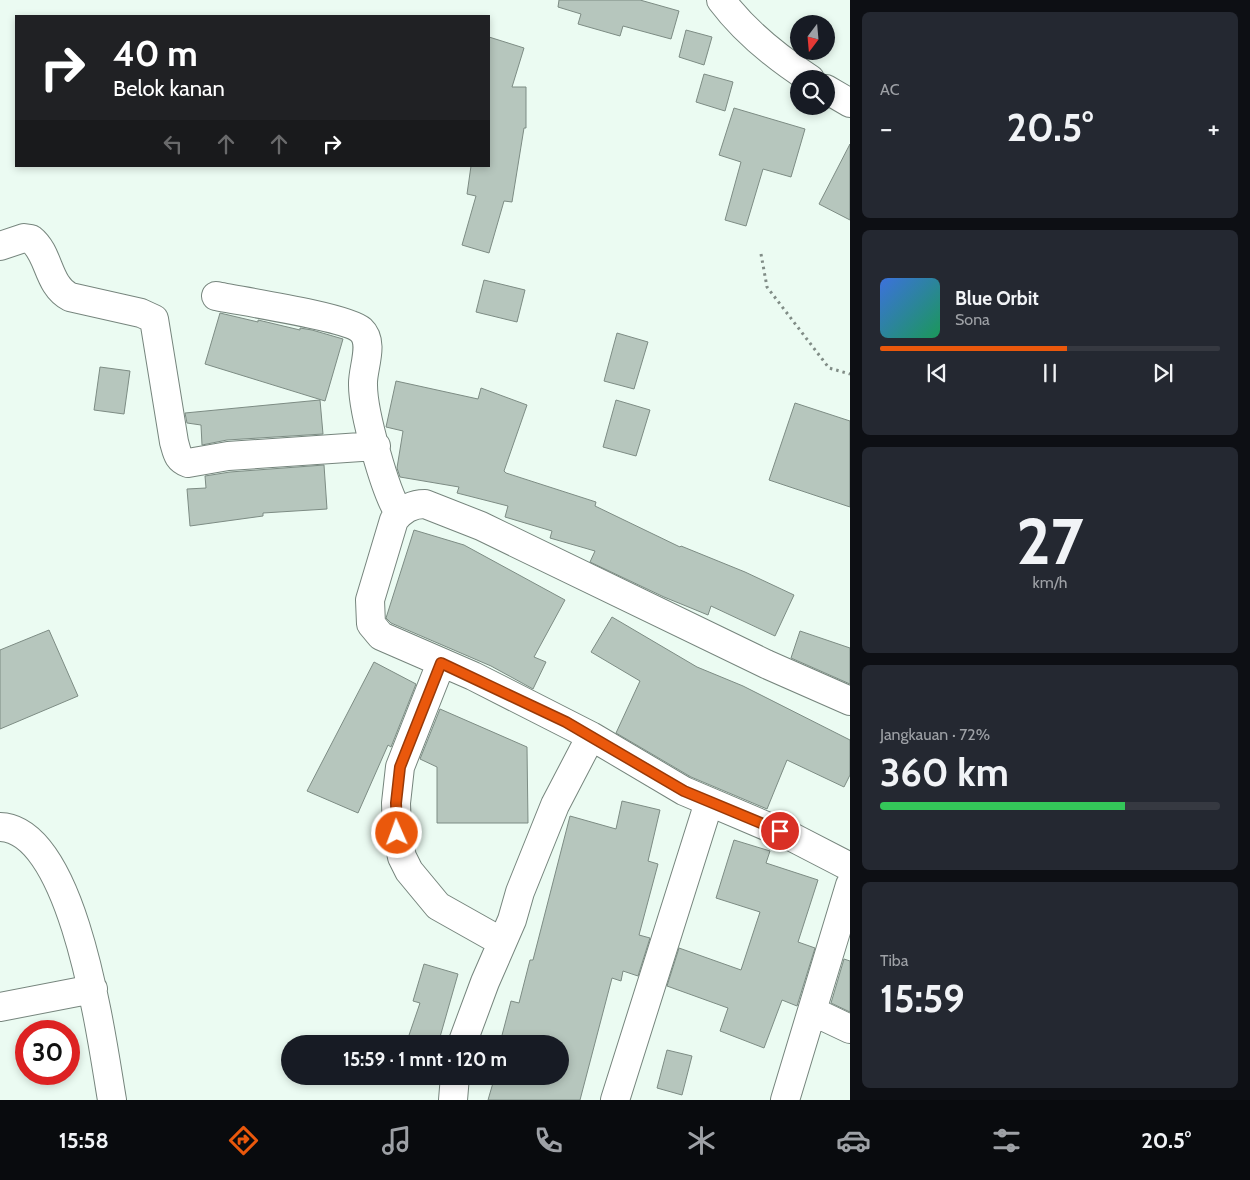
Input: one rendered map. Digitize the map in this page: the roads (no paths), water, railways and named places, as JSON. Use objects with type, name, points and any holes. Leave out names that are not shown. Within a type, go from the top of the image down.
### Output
[{"type":"street","points":[[721,0],[741,26],[796,70]]},
{"type":"street","points":[[835,94],[850,103]]},
{"type":"street","points":[[0,246],[24,238],[31,239],[42,250],[56,286],[63,294],[148,315],[154,319],[174,442],[177,456],[183,461],[376,446]]},
{"type":"street","points":[[216,296],[305,313],[360,329],[366,337],[367,346],[363,399],[391,502],[399,513]]},
{"type":"street","points":[[850,701],[766,664],[481,526],[425,504],[415,504],[399,513],[394,520],[370,600],[371,624],[381,636],[566,722],[672,784],[709,802],[792,837],[850,867]]},
{"type":"street","points":[[441,663],[400,767],[396,803],[397,833],[402,858],[409,871],[438,906],[502,942]]},
{"type":"street","points":[[466,1035],[555,805],[591,736]]},
{"type":"street","points":[[615,1100],[709,802]]},
{"type":"street","points":[[0,827],[11,827],[40,848],[58,881],[76,926],[93,989],[112,1100]]},
{"type":"street","points":[[793,1096],[812,1011],[850,885]]},
{"type":"street","points":[[0,1007],[93,989]]},
{"type":"street","points":[[812,1011],[850,1029]]},
{"type":"street","points":[[453,1100],[454,1085]]}]
